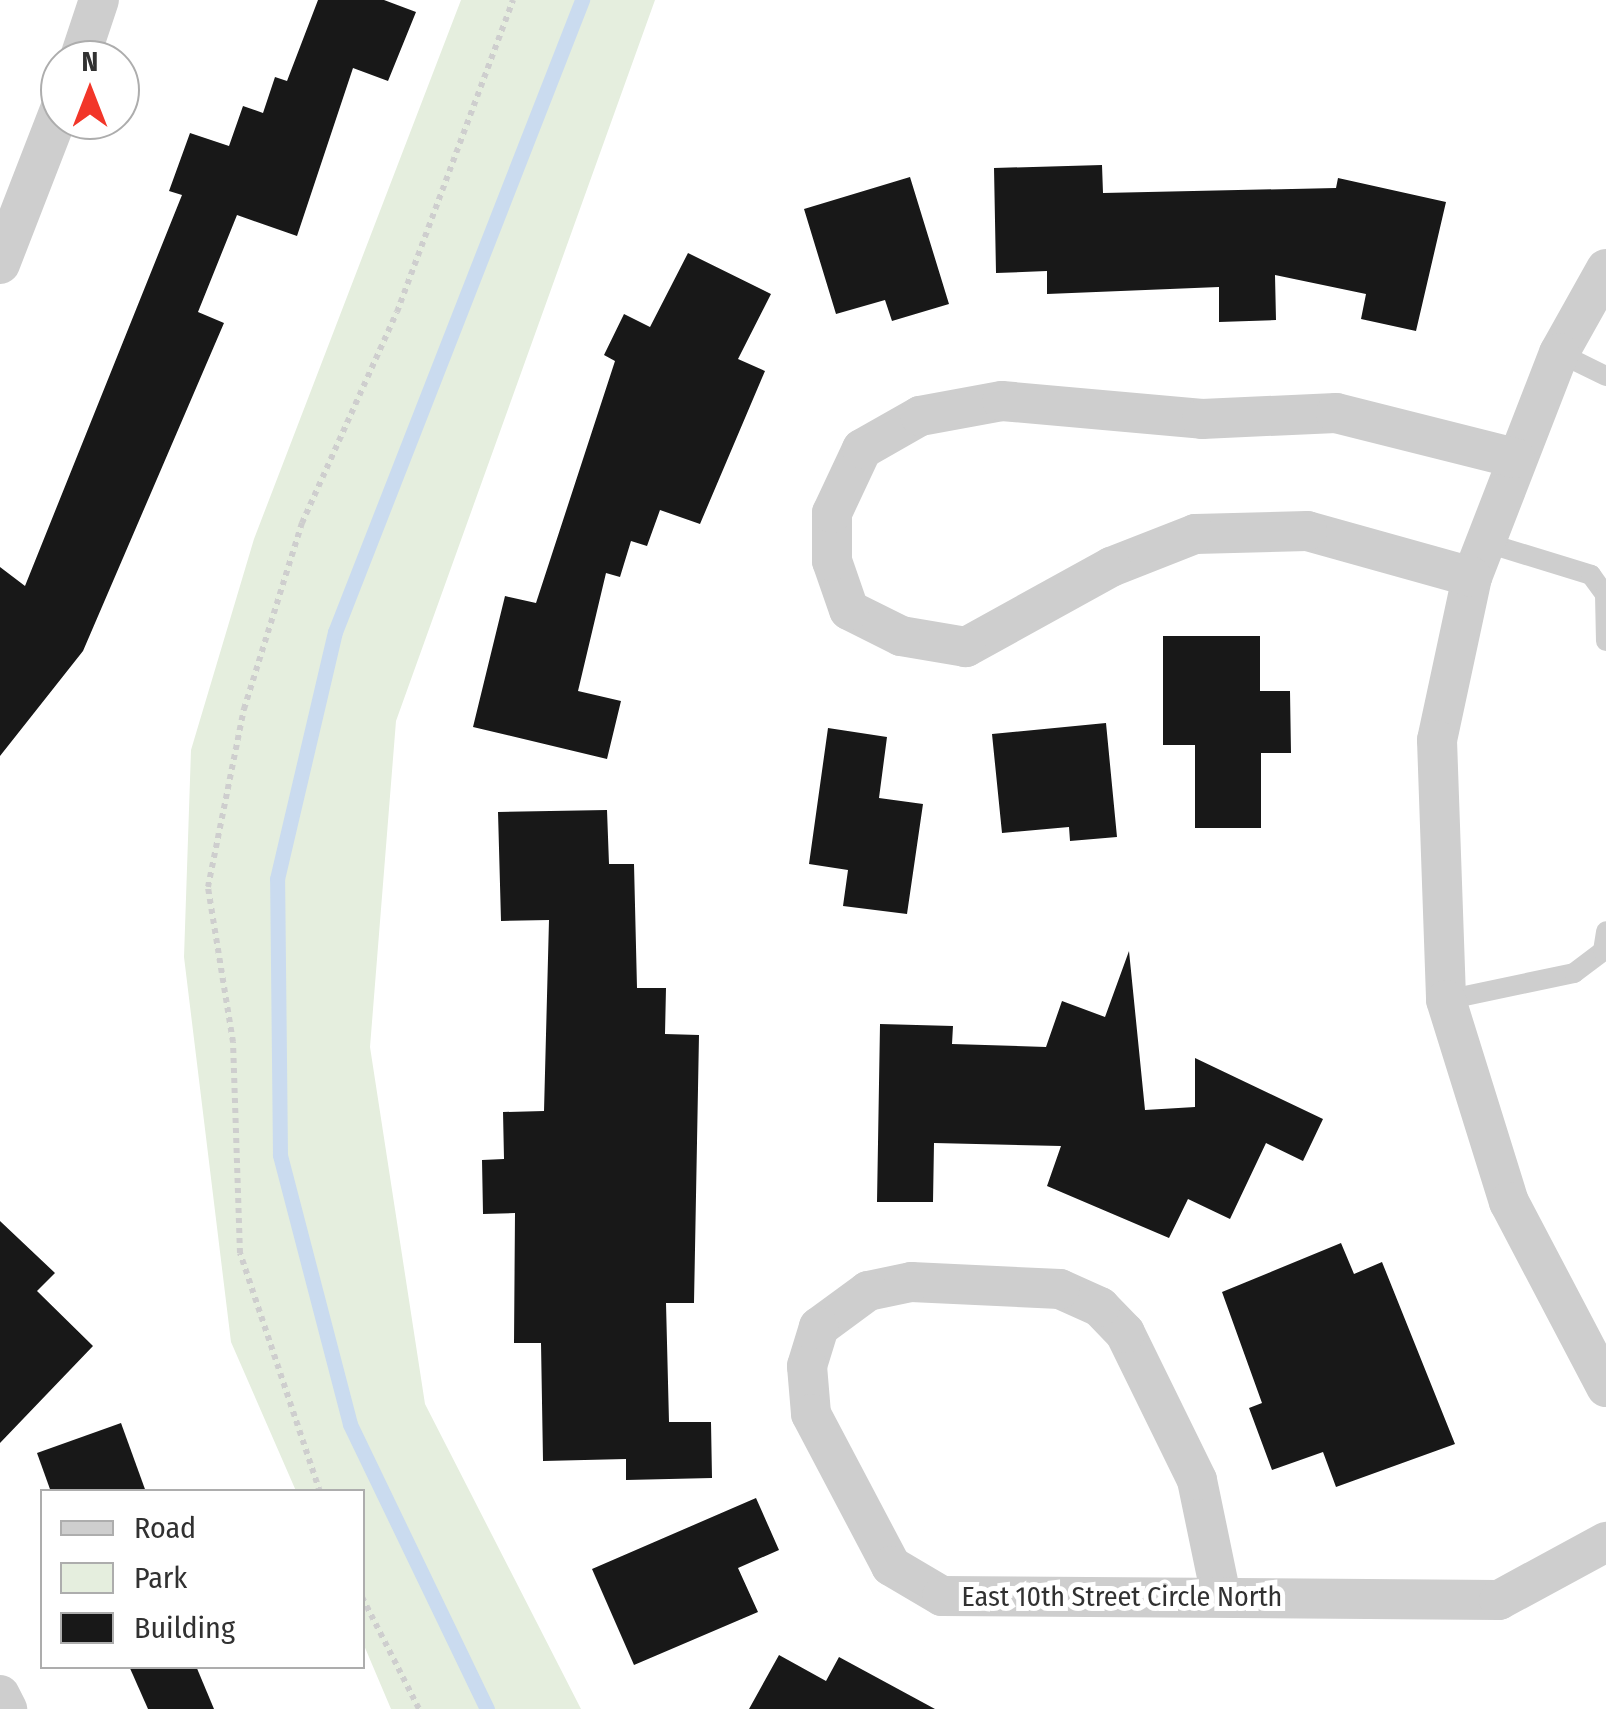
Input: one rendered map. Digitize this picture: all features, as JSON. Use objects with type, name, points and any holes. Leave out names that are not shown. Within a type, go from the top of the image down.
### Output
[{"type":"street","points":[[86,40],[99,0]]},
{"type":"street","points":[[0,264],[48,140]]},
{"type":"street","points":[[1606,268],[1558,353],[1478,559],[1437,740],[1446,1000],[1509,1202],[1606,1387]]},
{"type":"street","points":[[1478,559],[1307,531],[1196,534],[1110,568],[966,647],[901,636],[849,610],[832,560],[832,513],[862,449],[920,416],[1002,400],[1202,420],[1336,414],[1515,458]]},
{"type":"street","name":"East 10th Street Circle North","points":[[1221,1596],[1197,1480],[1126,1332],[1100,1307],[1060,1289],[911,1282],[868,1292],[819,1328],[806,1366],[811,1414],[891,1566],[942,1596],[1500,1600],[1606,1542]]},
{"type":"street","points":[[0,1695],[6,1709]]},
{"type":"lane","points":[[1558,353],[1606,376]]},
{"type":"lane","points":[[1478,559],[1583,569],[1606,594],[1606,641]]},
{"type":"lane","points":[[1446,1000],[1574,973],[1604,941]]},
{"type":"path","points":[[319,1489],[240,1253],[233,1042],[208,887],[244,709],[302,523],[397,312],[513,0]]},
{"type":"path","points":[[365,1603],[420,1709]]},
{"type":"green space","points":[[461,0],[655,0],[396,721],[370,1047],[425,1404],[581,1709],[391,1709],[365,1648],[365,1489],[295,1489],[231,1342],[184,957],[191,750],[254,539]]},
{"type":"building","points":[[318,0],[384,0],[416,12],[388,81],[353,68],[297,236],[237,215],[198,312],[224,323],[83,651],[0,756],[0,567],[25,586],[182,195],[169,191],[190,133],[229,146],[243,106],[263,113],[275,77],[287,81]]},
{"type":"building","points":[[1102,165],[1103,193],[1336,188],[1338,178],[1446,202],[1416,331],[1361,319],[1366,294],[1275,275],[1276,320],[1219,322],[1219,287],[1047,294],[1047,271],[996,273],[994,168]]},
{"type":"building","points":[[910,177],[949,304],[892,321],[885,300],[836,314],[804,209]]},
{"type":"building","points":[[688,253],[771,294],[738,359],[765,371],[700,524],[660,510],[647,546],[631,541],[620,577],[606,573],[578,691],[621,701],[607,759],[473,727],[505,596],[536,603],[615,361],[604,355],[624,314],[650,327]]},
{"type":"building","points":[[1163,636],[1260,636],[1260,691],[1290,691],[1291,753],[1261,753],[1261,828],[1195,828],[1195,745],[1163,745]]},
{"type":"building","points":[[1106,723],[1117,837],[1070,841],[1069,827],[1002,833],[992,734]]},
{"type":"building","points":[[828,728],[887,737],[879,798],[923,804],[907,914],[843,906],[848,870],[809,864]]},
{"type":"building","points":[[607,810],[609,864],[634,864],[637,988],[666,988],[665,1034],[699,1035],[694,1303],[666,1303],[669,1422],[711,1422],[712,1478],[626,1480],[626,1459],[543,1461],[541,1343],[514,1343],[515,1213],[483,1214],[482,1160],[504,1159],[503,1112],[544,1111],[549,920],[501,921],[498,812]]},
{"type":"building","points":[[1129,951],[1145,1110],[1195,1107],[1195,1058],[1323,1119],[1303,1161],[1266,1143],[1230,1219],[1188,1199],[1169,1238],[1047,1186],[1061,1146],[934,1143],[933,1202],[877,1202],[880,1024],[953,1026],[952,1044],[1046,1047],[1062,1001],[1105,1017]]},
{"type":"building","points":[[0,1221],[55,1273],[37,1291],[93,1346],[0,1443]]},
{"type":"building","points":[[1341,1243],[1354,1274],[1382,1262],[1455,1444],[1336,1487],[1323,1452],[1272,1470],[1249,1408],[1262,1403],[1222,1292]]},
{"type":"building","points":[[121,1423],[145,1489],[50,1489],[37,1453]]},
{"type":"building","points":[[756,1498],[779,1550],[738,1568],[758,1612],[634,1665],[592,1569]]},
{"type":"building","points":[[779,1655],[826,1681],[839,1657],[935,1709],[749,1709]]},
{"type":"building","points":[[130,1669],[197,1669],[214,1709],[148,1709]]},
{"type":"waterway","points":[[487,1709],[350,1424],[280,1155],[277,879],[335,632],[582,0]]}]
